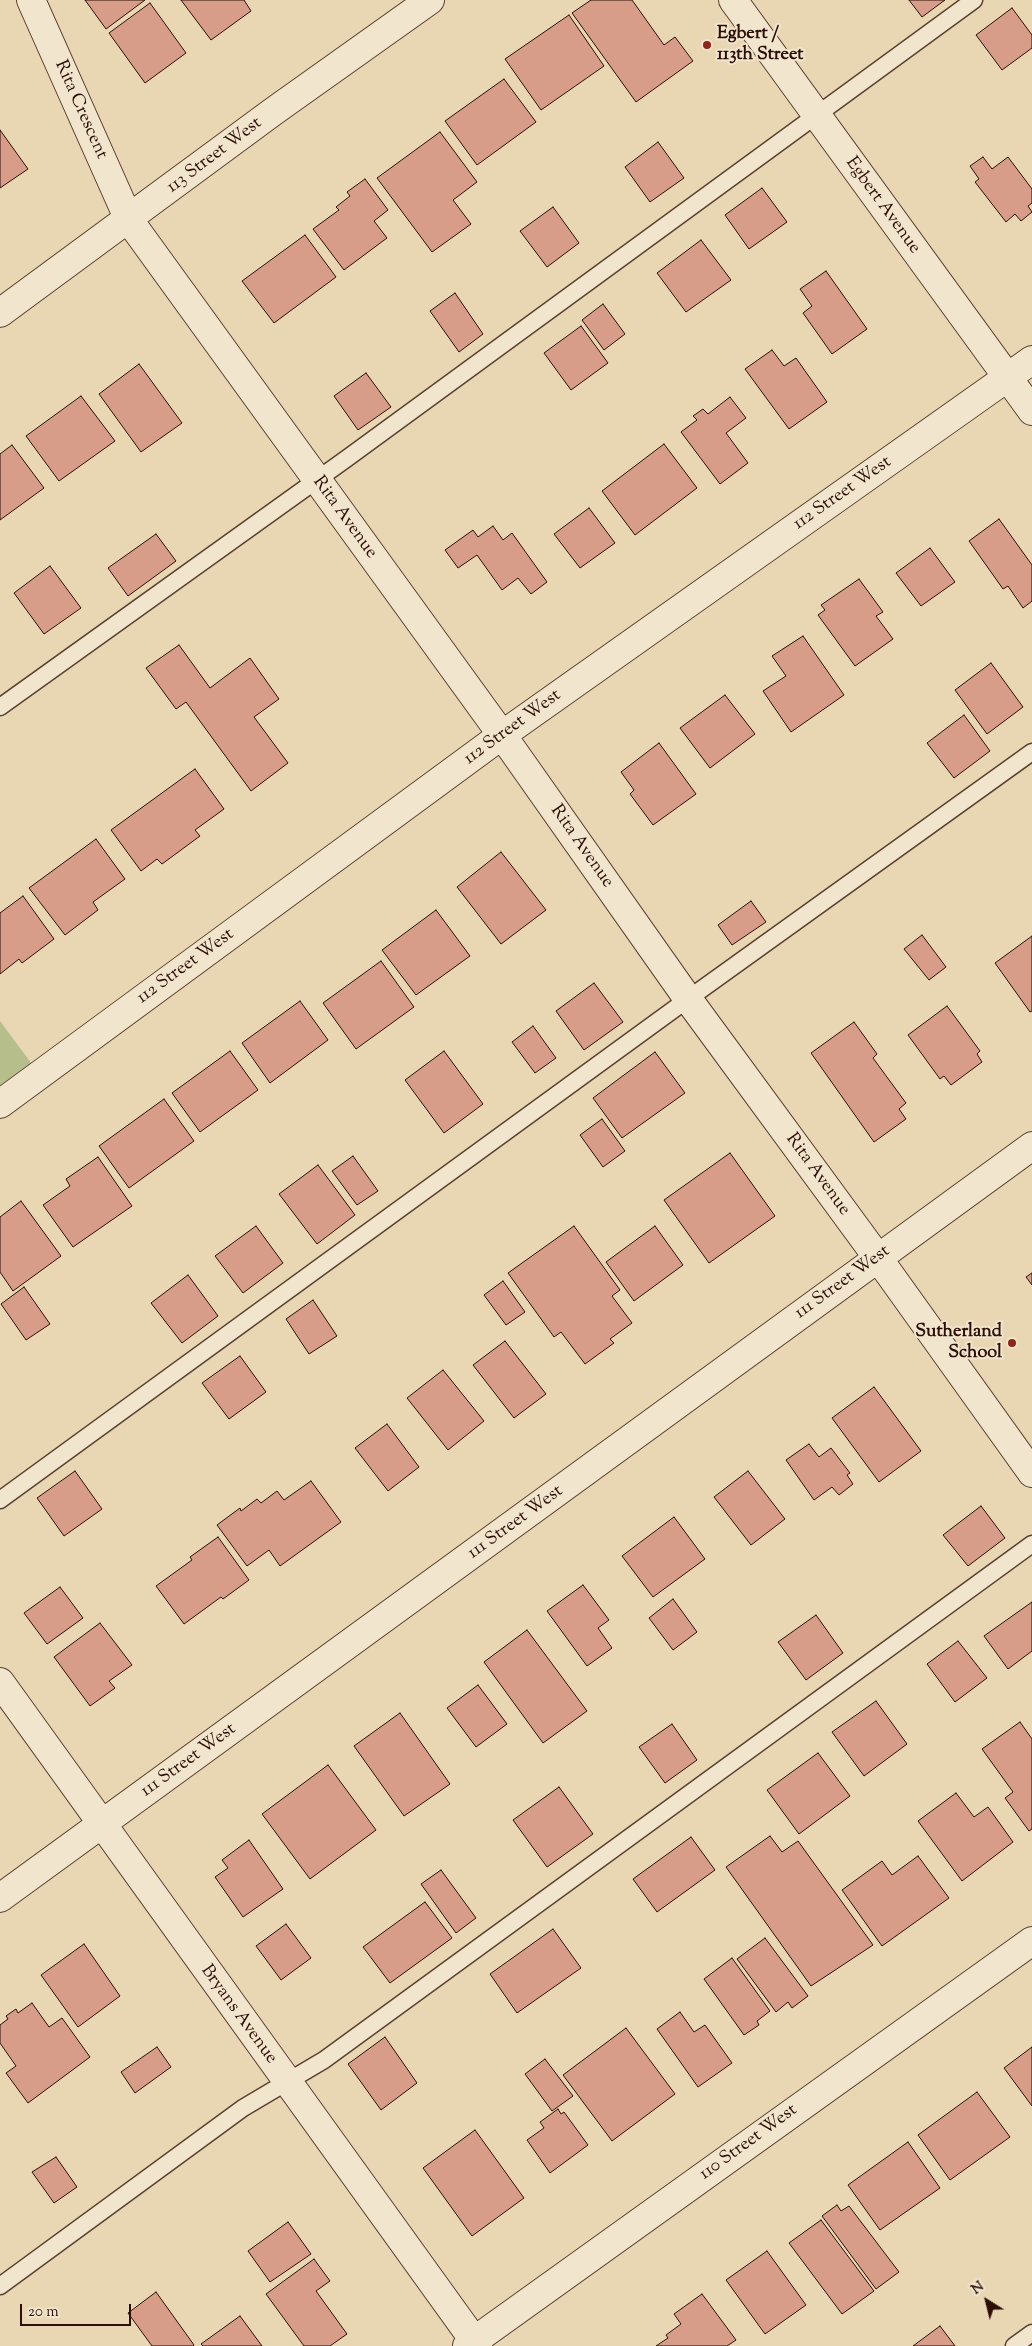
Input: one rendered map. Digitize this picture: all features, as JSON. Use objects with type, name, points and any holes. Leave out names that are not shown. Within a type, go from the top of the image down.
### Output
[{"type":"street","name":"Rita Crescent","points":[[31,0],[129,220]]},
{"type":"street","name":"113 Street West","points":[[0,313],[430,0]]},
{"type":"street","name":"Egbert Avenue","points":[[733,0],[1032,411]]},
{"type":"street","name":"Rita Avenue","points":[[129,220],[502,736],[688,999],[878,1258],[1032,1474]]},
{"type":"street","name":"112 Street West","points":[[0,1104],[502,736],[1032,360]]},
{"type":"street","name":"111 Street West","points":[[0,1898],[1032,1146]]},
{"type":"street","name":"Bryans Avenue","points":[[0,1682],[473,2344]]},
{"type":"street","name":"110 Street West","points":[[473,2344],[1032,1941]]},
{"type":"lane","points":[[0,707],[316,480],[815,114],[974,0]]},
{"type":"lane","points":[[0,1500],[688,999],[1032,752]]},
{"type":"lane","points":[[0,2286],[243,2108],[324,2060],[1032,1544]]},
{"type":"lane","points":[[1014,2346],[1032,2333]]},
{"type":"green space","points":[[0,1021],[40,1075],[0,1104]]},
{"type":"building","points":[[85,0],[145,0],[106,29]]},
{"type":"building","points":[[181,0],[244,0],[251,11],[211,40]]},
{"type":"building","points":[[591,0],[632,0],[664,45],[675,37],[693,61],[636,102],[572,13]]},
{"type":"building","points":[[909,0],[945,0],[922,17]]},
{"type":"building","points":[[150,3],[186,53],[145,83],[109,33]]},
{"type":"building","points":[[1012,8],[1032,35],[1032,48],[1002,70],[976,35]]},
{"type":"building","points":[[569,15],[604,66],[541,110],[505,59]]},
{"type":"building","points":[[504,79],[536,122],[477,165],[445,121]]},
{"type":"building","points":[[0,130],[28,169],[0,188]]},
{"type":"building","points":[[440,132],[477,182],[453,200],[471,224],[432,252],[377,178]]},
{"type":"building","points":[[658,142],[684,178],[650,202],[625,167]]},
{"type":"building","points":[[983,157],[992,169],[1008,157],[1032,189],[1032,203],[1028,206],[1032,212],[1021,221],[1015,214],[1006,222],[975,182],[979,179],[970,166]]},
{"type":"building","points":[[365,179],[388,210],[374,221],[387,238],[344,270],[313,229],[339,210],[336,207],[350,196],[347,192]]},
{"type":"building","points":[[762,188],[787,222],[749,249],[725,215]]},
{"type":"building","points":[[553,207],[579,243],[547,267],[520,231]]},
{"type":"building","points":[[305,235],[336,277],[274,323],[242,281]]},
{"type":"building","points":[[701,240],[731,280],[686,312],[657,273]]},
{"type":"building","points":[[826,271],[867,329],[832,354],[803,313],[812,306],[800,289]]},
{"type":"building","points":[[455,293],[483,334],[459,352],[430,311]]},
{"type":"building","points":[[603,304],[625,334],[604,350],[582,320]]},
{"type":"building","points":[[581,326],[608,363],[571,390],[544,353]]},
{"type":"building","points":[[772,350],[784,366],[796,358],[827,402],[789,429],[745,369]]},
{"type":"building","points":[[139,364],[182,423],[141,452],[99,394]]},
{"type":"building","points":[[366,373],[391,407],[358,430],[334,396]]},
{"type":"building","points":[[81,396],[115,441],[59,481],[26,436]]},
{"type":"building","points":[[730,397],[746,418],[726,433],[748,463],[720,484],[681,432],[697,420],[693,416],[703,409],[708,414]]},
{"type":"building","points":[[664,444],[697,488],[635,535],[602,491]]},
{"type":"building","points":[[12,445],[44,488],[0,520],[0,454]]},
{"type":"building","points":[[589,508],[615,543],[580,568],[554,534]]},
{"type":"building","points":[[999,519],[1032,565],[1032,601],[1023,608],[1008,586],[1003,589],[969,541]]},
{"type":"building","points":[[493,526],[503,540],[512,533],[547,582],[531,594],[518,578],[502,590],[477,555],[458,568],[445,550],[473,530],[478,537]]},
{"type":"building","points":[[156,534],[176,561],[128,596],[108,568]]},
{"type":"building","points":[[930,548],[955,582],[921,606],[896,573]]},
{"type":"building","points":[[50,566],[81,608],[44,634],[14,593]]},
{"type":"building","points":[[859,579],[883,612],[876,616],[893,639],[855,666],[818,615],[825,610],[821,605]]},
{"type":"building","points":[[803,636],[844,695],[791,732],[763,691],[786,676],[772,656]]},
{"type":"building","points":[[179,645],[210,688],[250,658],[279,699],[254,717],[288,763],[251,791],[186,702],[176,709],[146,668]]},
{"type":"building","points":[[991,663],[1023,707],[987,734],[955,690]]},
{"type":"building","points":[[725,695],[755,734],[710,768],[680,728]]},
{"type":"building","points":[[964,715],[990,751],[954,778],[927,743]]},
{"type":"building","points":[[659,743],[696,794],[653,825],[630,794],[634,790],[621,772]]},
{"type":"building","points":[[195,769],[224,809],[195,830],[200,836],[162,864],[157,859],[141,871],[111,830]]},
{"type":"building","points":[[96,839],[125,879],[93,902],[98,910],[65,935],[29,888]]},
{"type":"building","points":[[501,852],[546,910],[501,944],[457,887]]},
{"type":"building","points":[[23,896],[54,939],[22,963],[19,959],[0,974],[0,913]]},
{"type":"building","points":[[751,901],[766,922],[732,945],[718,925]]},
{"type":"building","points":[[436,910],[470,956],[416,995],[382,950]]},
{"type":"building","points":[[922,935],[946,967],[929,980],[904,949]]},
{"type":"building","points":[[1032,936],[1032,1011],[1030,1012],[995,963]]},
{"type":"building","points":[[381,961],[414,1007],[356,1049],[323,1003]]},
{"type":"building","points":[[594,983],[623,1022],[584,1050],[556,1011]]},
{"type":"building","points":[[300,1001],[328,1040],[270,1083],[242,1043]]},
{"type":"building","points":[[947,1006],[980,1051],[977,1054],[982,1062],[951,1085],[944,1076],[940,1079],[908,1035]]},
{"type":"building","points":[[854,1022],[877,1054],[873,1058],[906,1103],[899,1109],[906,1119],[874,1142],[811,1053]]},
{"type":"building","points":[[533,1026],[556,1058],[535,1073],[512,1042]]},
{"type":"building","points":[[230,1051],[258,1090],[200,1132],[172,1093]]},
{"type":"building","points":[[444,1051],[483,1104],[444,1133],[405,1080]]},
{"type":"building","points":[[655,1052],[685,1093],[622,1138],[593,1098]]},
{"type":"building","points":[[164,1099],[194,1141],[129,1188],[99,1146]]},
{"type":"building","points":[[602,1119],[625,1151],[603,1167],[580,1135]]},
{"type":"building","points":[[730,1153],[775,1216],[709,1263],[664,1200]]},
{"type":"building","points":[[353,1156],[378,1191],[357,1205],[332,1171]]},
{"type":"building","points":[[98,1157],[132,1206],[73,1247],[43,1205],[70,1186],[66,1179]]},
{"type":"building","points":[[318,1165],[355,1215],[317,1244],[279,1194]]},
{"type":"building","points":[[21,1201],[61,1256],[13,1291],[0,1272],[0,1217]]},
{"type":"building","points":[[256,1226],[283,1263],[243,1293],[215,1256]]},
{"type":"building","points":[[574,1226],[620,1290],[612,1296],[632,1323],[610,1339],[614,1343],[585,1364],[561,1332],[554,1337],[508,1273]]},
{"type":"building","points":[[655,1226],[683,1265],[634,1301],[606,1262]]},
{"type":"building","points":[[1032,1273],[1032,1285],[1026,1277]]},
{"type":"building","points":[[188,1275],[218,1316],[182,1343],[151,1303]]},
{"type":"building","points":[[503,1281],[525,1312],[506,1325],[484,1295]]},
{"type":"building","points":[[24,1287],[50,1324],[26,1340],[1,1304]]},
{"type":"building","points":[[313,1300],[337,1336],[309,1354],[286,1319]]},
{"type":"building","points":[[505,1341],[546,1394],[514,1418],[473,1365]]},
{"type":"building","points":[[240,1356],[266,1392],[229,1419],[202,1383]]},
{"type":"building","points":[[443,1370],[484,1421],[448,1450],[407,1398]]},
{"type":"building","points":[[874,1387],[921,1451],[879,1482],[832,1418]]},
{"type":"building","points":[[387,1424],[419,1467],[388,1491],[355,1448]]},
{"type":"building","points":[[809,1444],[819,1457],[831,1448],[850,1473],[847,1475],[853,1484],[839,1495],[832,1487],[814,1500],[786,1460]]},
{"type":"building","points":[[75,1471],[102,1509],[64,1536],[37,1498]]},
{"type":"building","points":[[748,1471],[785,1519],[751,1545],[714,1497]]},
{"type":"building","points":[[311,1481],[341,1522],[280,1566],[269,1550],[247,1566],[217,1525],[240,1508],[241,1511],[257,1499],[261,1503],[277,1491],[284,1500]]},
{"type":"building","points":[[981,1506],[1005,1538],[968,1566],[943,1535]]},
{"type":"building","points":[[674,1517],[705,1559],[653,1597],[622,1556]]},
{"type":"building","points":[[218,1537],[249,1580],[223,1599],[221,1597],[184,1624],[156,1586],[192,1560],[190,1557]]},
{"type":"building","points":[[583,1585],[609,1620],[598,1628],[612,1648],[587,1666],[547,1611]]},
{"type":"building","points":[[60,1587],[83,1618],[47,1644],[24,1613]]},
{"type":"building","points":[[673,1599],[697,1632],[673,1650],[649,1618]]},
{"type":"building","points":[[1032,1602],[1032,1651],[1008,1669],[984,1636]]},
{"type":"building","points":[[816,1615],[843,1653],[806,1680],[778,1642]]},
{"type":"building","points":[[100,1623],[132,1665],[109,1681],[115,1688],[90,1706],[54,1657]]},
{"type":"building","points":[[527,1630],[587,1711],[543,1743],[484,1662]]},
{"type":"building","points":[[958,1641],[987,1678],[955,1702],[927,1664]]},
{"type":"building","points":[[478,1685],[507,1724],[476,1747],[447,1708]]},
{"type":"building","points":[[876,1701],[907,1744],[864,1776],[832,1732]]},
{"type":"building","points":[[400,1713],[450,1784],[404,1816],[354,1746]]},
{"type":"building","points":[[1020,1722],[1032,1739],[1032,1829],[1029,1831],[1005,1798],[1013,1792],[982,1749]]},
{"type":"building","points":[[672,1724],[697,1760],[665,1783],[639,1747]]},
{"type":"building","points":[[818,1753],[850,1796],[799,1834],[767,1790]]},
{"type":"building","points":[[328,1765],[376,1830],[310,1879],[262,1814]]},
{"type":"building","points":[[559,1787],[593,1834],[547,1867],[513,1820]]},
{"type":"building","points":[[956,1793],[974,1817],[988,1807],[1013,1842],[962,1881],[918,1821]]},
{"type":"building","points":[[770,1836],[782,1852],[798,1841],[873,1945],[811,1986],[726,1867]]},
{"type":"building","points":[[691,1837],[715,1870],[657,1912],[633,1879]]},
{"type":"building","points":[[249,1840],[283,1889],[243,1917],[215,1877],[228,1868],[222,1860]]},
{"type":"building","points":[[918,1856],[949,1898],[882,1946],[842,1890],[882,1861],[892,1875]]},
{"type":"building","points":[[441,1870],[476,1918],[456,1933],[421,1884]]},
{"type":"building","points":[[425,1902],[452,1938],[390,1983],[363,1947]]},
{"type":"building","points":[[286,1924],[311,1958],[281,1980],[256,1946]]},
{"type":"building","points":[[553,1929],[581,1968],[517,2013],[490,1974]]},
{"type":"building","points":[[765,1938],[808,1996],[792,2008],[788,2002],[776,2012],[737,1959]]},
{"type":"building","points":[[84,1944],[120,1996],[78,2027],[41,1975]]},
{"type":"building","points":[[732,1958],[770,2011],[757,2021],[759,2025],[744,2035],[704,1979]]},
{"type":"building","points":[[32,2003],[49,2027],[62,2018],[90,2057],[28,2103],[6,2073],[16,2066],[0,2043],[0,2025],[8,2019],[6,2016],[16,2009],[18,2013]]},
{"type":"building","points":[[680,2012],[694,2032],[705,2025],[732,2063],[698,2087],[657,2029]]},
{"type":"building","points":[[626,2028],[675,2094],[612,2141],[563,2075]]},
{"type":"building","points":[[385,2037],[417,2083],[381,2110],[348,2064]]},
{"type":"building","points":[[157,2047],[171,2067],[135,2093],[121,2072]]},
{"type":"building","points":[[1032,2047],[1032,2106],[1004,2068]]},
{"type":"building","points":[[545,2059],[573,2096],[552,2111],[525,2074]]},
{"type":"building","points":[[977,2092],[1010,2137],[950,2180],[918,2135]]},
{"type":"building","points":[[558,2109],[561,2114],[564,2112],[588,2145],[550,2173],[527,2140],[544,2128],[540,2122]]},
{"type":"building","points":[[475,2130],[524,2198],[472,2236],[423,2168]]},
{"type":"building","points":[[908,2142],[940,2188],[880,2230],[848,2185]]},
{"type":"building","points":[[56,2157],[77,2187],[54,2203],[32,2172]]},
{"type":"building","points":[[837,2205],[841,2211],[849,2206],[899,2272],[876,2289],[822,2216]]},
{"type":"building","points":[[821,2220],[874,2291],[842,2314],[789,2243]]},
{"type":"building","points":[[288,2222],[311,2254],[270,2282],[248,2251]]},
{"type":"building","points":[[767,2251],[806,2305],[765,2334],[726,2280]]},
{"type":"building","points":[[314,2259],[330,2281],[316,2291],[347,2334],[330,2346],[304,2346],[266,2294]]},
{"type":"building","points":[[156,2292],[193,2346],[152,2346],[128,2313]]},
{"type":"building","points":[[702,2294],[736,2340],[727,2346],[656,2346],[668,2338],[666,2335],[681,2324],[674,2314]]},
{"type":"building","points":[[240,2316],[262,2346],[203,2346],[201,2344]]},
{"type":"building","points":[[940,2326],[955,2346],[913,2346]]},
{"type":"place","name":"Egbert / 113th Street","points":[[707,45]]},
{"type":"place","name":"Sutherland School","points":[[1012,1343]]}]
